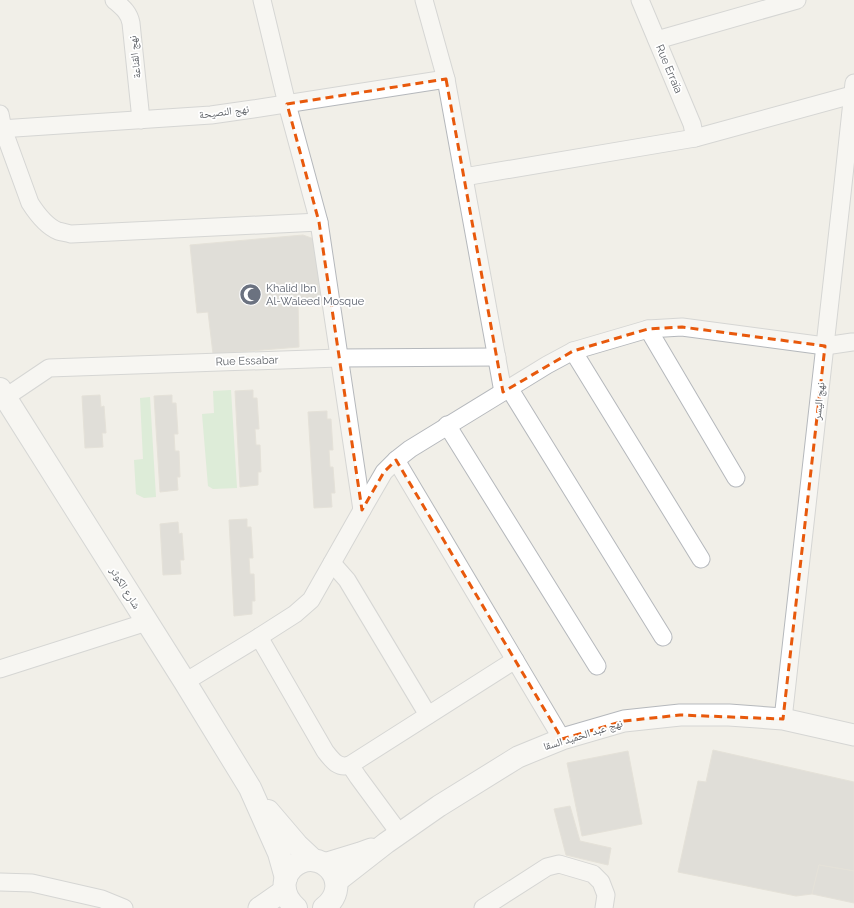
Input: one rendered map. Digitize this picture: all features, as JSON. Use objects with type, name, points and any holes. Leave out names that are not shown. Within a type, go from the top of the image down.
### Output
[{"type":"main road","name":"شارع الكوثر","points":[[2,396],[185,682],[250,788],[279,853],[287,897],[291,904],[296,908]]},
{"type":"main road","name":"شارع الكوثر","points":[[250,788],[297,845],[318,862],[330,868],[334,875],[334,898]]},
{"type":"main road","points":[[285,884],[290,870],[296,865],[304,861],[318,862]]},
{"type":"street","name":"نهج القناعة","points":[[114,0],[130,16],[141,120]]},
{"type":"street","points":[[262,0],[287,104],[320,222],[362,510]]},
{"type":"street","points":[[424,0],[446,79],[497,357],[506,390],[663,637]]},
{"type":"street","name":"Rue Erraïa","points":[[640,0],[692,124],[695,138]]},
{"type":"street","points":[[657,40],[797,0]]},
{"type":"street","name":"نهج النصيحة","points":[[1,124],[141,120],[210,114],[287,104],[446,79]]},
{"type":"street","points":[[464,177],[695,138],[853,89]]},
{"type":"street","name":"نهج اليسر","points":[[783,719],[825,346],[848,204],[853,89]]},
{"type":"street","points":[[1,124],[30,203],[36,213],[56,230],[71,234],[320,222]]},
{"type":"street","points":[[185,682],[295,614],[311,600],[384,472],[396,460],[447,425],[546,364],[574,351],[648,329],[682,327],[825,346],[854,342]]},
{"type":"street","points":[[648,329],[736,478]]},
{"type":"street","points":[[574,351],[700,559]]},
{"type":"street","name":"Rue Essabar","points":[[2,396],[49,368],[340,358],[497,357]]},
{"type":"street","points":[[447,425],[597,666]]},
{"type":"street","points":[[396,460],[562,739]]},
{"type":"street","points":[[332,563],[347,580],[428,715]]},
{"type":"street","points":[[0,669],[147,622]]},
{"type":"street","points":[[259,637],[325,751],[338,765],[345,766],[350,765],[516,660]]},
{"type":"street","name":"نهج عبد الحميد السقا","points":[[318,862],[360,853],[393,838],[439,806],[518,757],[562,739],[624,721],[680,715],[729,715],[783,719],[854,735]]},
{"type":"street","points":[[350,765],[393,838]]},
{"type":"street","name":"نهج عبد الحميد السقا","points":[[334,898],[393,838]]},
{"type":"street","points":[[483,908],[547,866],[559,864],[593,874],[601,882],[606,895],[604,908]]},
{"type":"street","points":[[0,882],[32,883],[102,899],[124,908]]},
{"type":"street","points":[[259,908],[285,884]]},
{"type":"highlighted area","points":[[446,79],[503,392],[573,351],[648,329],[682,327],[825,346],[783,719],[680,715],[624,721],[562,739],[396,460],[384,472],[362,510],[319,222],[287,104]]},
{"type":"green space","points":[[231,390],[237,488],[213,489],[208,486],[202,414],[214,413],[213,391]]},
{"type":"green space","points":[[150,397],[156,497],[144,498],[136,494],[134,460],[143,459],[140,398]]},
{"type":"building","name":"Khalid Ibn Al-Waleed Mosque","points":[[303,235],[314,239],[321,285],[305,287],[305,301],[298,301],[299,347],[213,354],[208,312],[197,313],[190,245]]},
{"type":"building","points":[[321,285],[323,300],[305,301],[305,287]]},
{"type":"building","points":[[253,390],[253,398],[257,398],[259,429],[255,429],[256,445],[260,445],[261,472],[258,472],[258,485],[240,487],[235,391]]},
{"type":"building","points":[[100,395],[101,407],[104,406],[106,433],[102,433],[103,447],[85,448],[82,396]]},
{"type":"building","points":[[172,395],[172,403],[176,403],[178,434],[174,434],[175,451],[179,451],[180,477],[177,477],[178,490],[160,492],[154,396]]},
{"type":"building","points":[[327,411],[327,419],[331,419],[333,450],[329,450],[330,467],[333,467],[335,493],[331,493],[332,507],[314,508],[308,412]]},
{"type":"building","points":[[247,519],[247,527],[251,527],[253,558],[249,558],[250,574],[254,574],[255,601],[252,601],[252,614],[234,616],[229,520]]},
{"type":"building","points":[[178,522],[179,534],[182,533],[184,560],[180,560],[181,574],[163,575],[160,524]]},
{"type":"building","points":[[713,750],[854,782],[854,871],[819,865],[812,894],[796,896],[678,872],[698,781],[706,782]]},
{"type":"building","points":[[628,751],[642,824],[582,836],[567,763]]},
{"type":"building","points":[[570,806],[580,841],[611,848],[608,865],[566,855],[554,809]]},
{"type":"building","points":[[819,865],[854,871],[854,903],[812,894]]},
{"type":"place","name":"Khalid Ibn Al-Waleed Mosque","points":[[250,294]]}]
